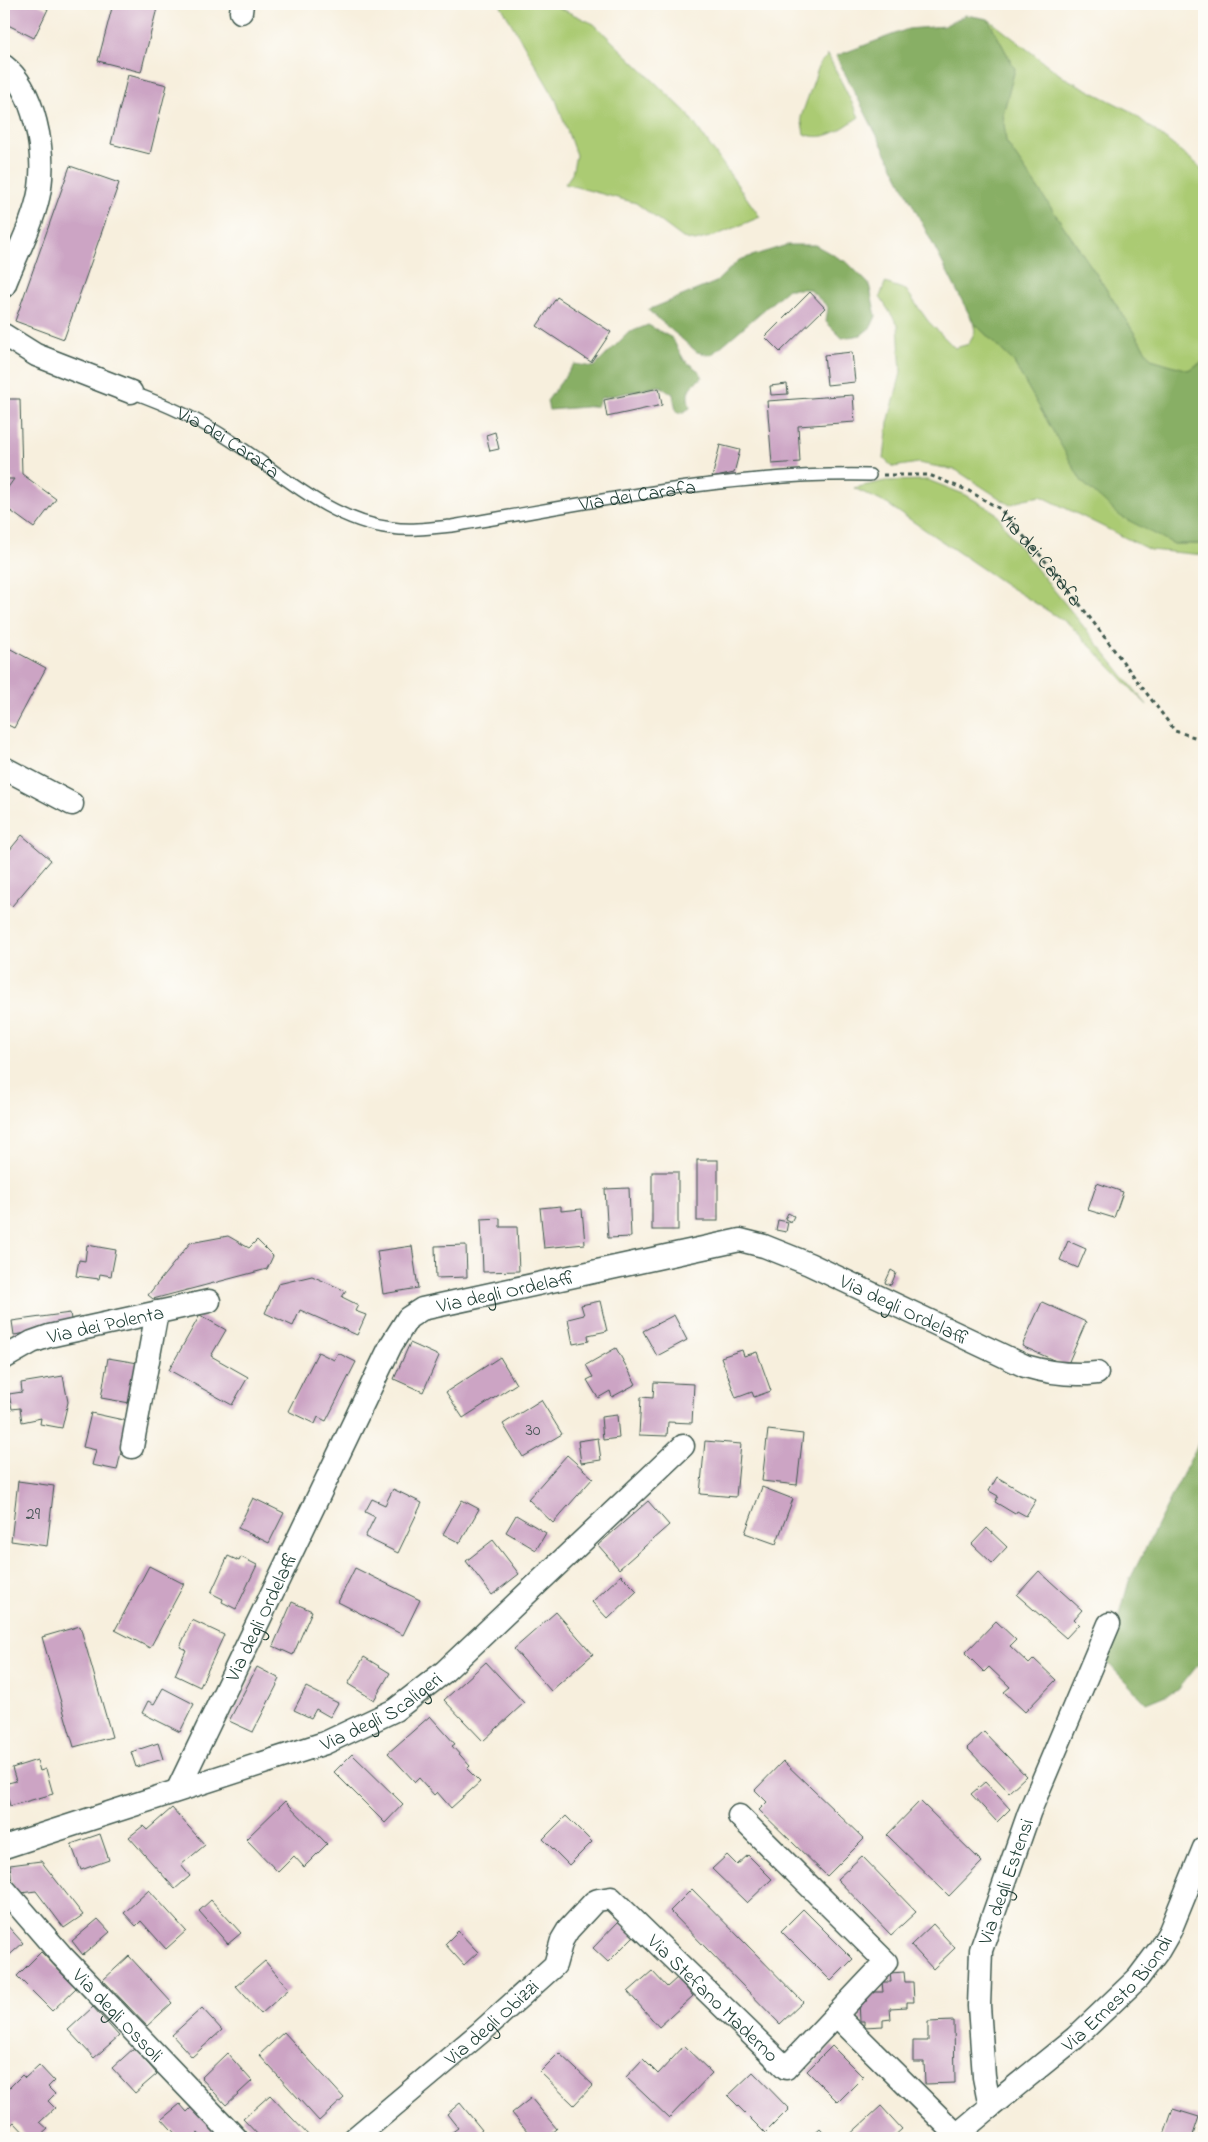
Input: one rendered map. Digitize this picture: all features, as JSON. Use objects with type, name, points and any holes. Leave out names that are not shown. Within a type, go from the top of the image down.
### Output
[{"type":"street","points":[[4,66],[19,82],[28,97],[33,111],[40,156],[39,192],[32,216],[4,286]]},
{"type":"street","name":"Via dei Carafa","points":[[4,335],[36,354],[131,392]]},
{"type":"street","points":[[4,768],[72,804]]},
{"type":"street","name":"Via degli Ordelaffi","points":[[178,1789],[391,1345],[408,1318],[422,1309],[740,1240],[764,1246],[809,1264],[1025,1366],[1057,1374],[1078,1375],[1097,1373]]},
{"type":"street","name":"Via dei Polenta","points":[[4,1358],[40,1339],[209,1301]]},
{"type":"street","points":[[132,1447],[158,1312]]},
{"type":"street","name":"Via degli Scaligeri","points":[[4,1847],[178,1789],[325,1743],[395,1710],[444,1672],[683,1446]]},
{"type":"street","name":"Via degli Estensi","points":[[990,2107],[984,2077],[979,2006],[981,1950],[1029,1813],[1109,1624]]},
{"type":"street","name":"Via Stefano Maderno","points":[[611,1898],[786,2068],[886,1962],[738,1816]]},
{"type":"street","name":"Via Ernesto Biondi","points":[[990,2107],[1075,2038],[1138,1978],[1159,1950],[1170,1931],[1204,1848]]},
{"type":"street","name":"Via degli Ossoli","points":[[4,1889],[62,1956],[236,2138]]},
{"type":"street","name":"Via degli Obizzi","points":[[355,2138],[481,2032],[555,1965],[562,1940],[568,1930],[598,1900],[611,1898]]},
{"type":"street","points":[[836,2015],[955,2137],[990,2107]]},
{"type":"lane","name":"Via dei Carafa","points":[[131,392],[166,406],[217,432],[258,458],[292,485],[333,509],[362,521],[392,528],[452,526],[695,486],[823,474],[870,475]]},
{"type":"path","name":"Via dei Carafa","points":[[870,475],[928,475],[969,491],[1000,509],[1060,578],[1174,731],[1204,740]]},
{"type":"green space","points":[[500,4],[551,4],[594,24],[687,113],[760,217],[717,235],[695,241],[683,238],[636,203],[565,184],[572,174],[576,155],[556,100]]},
{"type":"green space","points":[[966,15],[988,19],[1015,69],[1003,114],[1006,142],[1097,275],[1151,359],[1188,370],[1204,361],[1204,544],[1174,544],[1120,516],[1082,482],[1013,361],[973,322],[836,56],[908,29],[944,26]]},
{"type":"green space","points":[[988,19],[1063,77],[1130,111],[1198,165],[1204,174],[1204,361],[1188,370],[1151,359],[1097,275],[1006,142],[1003,114],[1015,69]]},
{"type":"green space","points":[[828,55],[859,117],[833,133],[819,136],[804,134],[801,117],[820,63]]},
{"type":"green space","points":[[787,245],[815,245],[848,263],[869,284],[876,316],[871,327],[861,335],[842,338],[826,322],[828,307],[809,289],[788,289],[711,355],[697,352],[648,310],[716,282],[739,260]]},
{"type":"green space","points":[[885,283],[906,290],[928,321],[955,348],[969,344],[975,331],[973,322],[1013,361],[1083,482],[1174,544],[1204,544],[1204,555],[1150,550],[1041,496],[1024,499],[1010,505],[956,470],[918,463],[893,467],[884,459],[888,423],[901,373],[898,325],[880,297]]},
{"type":"green space","points":[[648,325],[672,338],[684,360],[700,372],[702,378],[693,384],[689,390],[690,408],[682,413],[676,411],[673,394],[660,386],[601,398],[597,406],[549,410],[547,401],[574,364],[594,367],[628,333]]},
{"type":"green space","points":[[928,480],[966,495],[996,513],[1016,543],[1147,705],[1069,624],[1008,586],[887,504],[854,488],[885,481]]},
{"type":"green space","points":[[1204,1426],[1204,1657],[1178,1690],[1146,1703],[1107,1662],[1129,1581],[1196,1448]]},
{"type":"building","points":[[9,4],[37,4],[48,9],[34,38],[4,23],[4,15]]},
{"type":"building","points":[[113,4],[158,4],[141,72],[98,61]]},
{"type":"building","points":[[128,75],[167,85],[150,154],[111,144]]},
{"type":"building","points":[[70,166],[119,183],[64,339],[15,321]]},
{"type":"building","points":[[810,292],[825,308],[780,352],[765,337]]},
{"type":"building","points":[[557,297],[611,332],[591,362],[537,326]]},
{"type":"building","points":[[852,352],[855,382],[827,385],[824,355]]},
{"type":"building","points":[[787,384],[788,394],[771,395],[770,386]]},
{"type":"building","points":[[659,388],[662,405],[607,417],[604,400]]},
{"type":"building","points":[[853,395],[855,422],[798,426],[800,462],[772,464],[767,401]]},
{"type":"building","points":[[4,399],[20,399],[22,474],[56,499],[34,528],[4,506],[4,493],[14,479],[4,479]]},
{"type":"building","points":[[495,432],[499,449],[490,451],[486,435]]},
{"type":"building","points":[[720,445],[740,450],[734,473],[712,478]]},
{"type":"building","points":[[7,647],[46,668],[14,728],[4,723],[4,653]]},
{"type":"building","points":[[22,835],[51,860],[12,906],[4,899],[4,857]]},
{"type":"building","points":[[697,1160],[718,1160],[718,1221],[697,1221]]},
{"type":"building","points":[[652,1172],[678,1172],[678,1230],[652,1230]]},
{"type":"building","points":[[1097,1183],[1123,1192],[1114,1218],[1088,1210]]},
{"type":"building","points":[[629,1188],[631,1237],[608,1238],[605,1189]]},
{"type":"building","points":[[561,1206],[561,1211],[582,1209],[585,1244],[544,1248],[540,1208]]},
{"type":"building","points":[[788,1213],[794,1216],[791,1222],[785,1219]]},
{"type":"building","points":[[500,1218],[500,1227],[517,1227],[519,1271],[483,1272],[481,1219]]},
{"type":"building","points":[[778,1220],[788,1222],[786,1232],[776,1230]]},
{"type":"building","points":[[228,1236],[249,1248],[257,1240],[273,1256],[267,1269],[153,1299],[148,1295],[190,1243]]},
{"type":"building","points":[[1068,1241],[1086,1249],[1078,1268],[1060,1260]]},
{"type":"building","points":[[87,1245],[116,1250],[111,1276],[100,1274],[99,1279],[76,1276],[79,1260],[85,1261]]},
{"type":"building","points":[[466,1245],[467,1277],[436,1278],[435,1246]]},
{"type":"building","points":[[412,1246],[418,1288],[383,1294],[377,1251]]},
{"type":"building","points":[[891,1270],[896,1273],[891,1285],[885,1283]]},
{"type":"building","points":[[312,1276],[346,1291],[342,1297],[358,1305],[355,1311],[366,1315],[357,1335],[300,1310],[293,1326],[265,1313],[278,1284]]},
{"type":"building","points":[[600,1301],[607,1331],[588,1335],[589,1341],[573,1344],[568,1319],[584,1315],[581,1305]]},
{"type":"building","points":[[1042,1302],[1086,1322],[1067,1366],[1022,1346]]},
{"type":"building","points":[[70,1313],[72,1326],[14,1335],[12,1321]]},
{"type":"building","points":[[200,1315],[226,1330],[211,1356],[248,1377],[232,1405],[169,1370]]},
{"type":"building","points":[[674,1315],[687,1340],[657,1356],[643,1331]]},
{"type":"building","points":[[410,1343],[439,1356],[423,1392],[394,1379]]},
{"type":"building","points":[[616,1348],[636,1384],[612,1397],[610,1391],[598,1398],[587,1380],[593,1377],[586,1365]]},
{"type":"building","points":[[742,1350],[744,1356],[757,1352],[771,1391],[754,1397],[752,1392],[736,1398],[721,1357]]},
{"type":"building","points":[[318,1352],[334,1360],[338,1353],[356,1362],[326,1421],[318,1417],[315,1424],[288,1411]]},
{"type":"building","points":[[500,1357],[516,1384],[463,1418],[446,1392]]},
{"type":"building","points":[[108,1358],[138,1363],[130,1403],[101,1398]]},
{"type":"building","points":[[63,1376],[68,1402],[62,1428],[40,1424],[41,1418],[22,1422],[20,1408],[12,1409],[9,1394],[22,1392],[21,1383]]},
{"type":"building","points":[[654,1382],[694,1384],[692,1423],[668,1422],[667,1436],[639,1435],[641,1397],[653,1398]]},
{"type":"building","points":[[541,1400],[562,1434],[523,1457],[503,1424]]},
{"type":"building","points":[[91,1413],[128,1421],[117,1470],[92,1465],[96,1450],[83,1447]]},
{"type":"building","points":[[617,1415],[619,1438],[603,1440],[601,1417]]},
{"type":"building","points":[[768,1430],[803,1434],[797,1485],[762,1481]]},
{"type":"building","points":[[598,1438],[601,1460],[581,1463],[578,1441]]},
{"type":"building","points":[[705,1441],[741,1444],[736,1497],[700,1494]]},
{"type":"building","points":[[567,1455],[593,1478],[553,1523],[528,1499]]},
{"type":"building","points":[[997,1477],[1036,1500],[1026,1516],[1017,1511],[1015,1514],[995,1502],[998,1496],[989,1491]]},
{"type":"building","points":[[18,1481],[54,1486],[47,1546],[11,1541]]},
{"type":"building","points":[[762,1487],[793,1499],[776,1544],[745,1533]]},
{"type":"building","points":[[393,1489],[422,1503],[398,1553],[365,1537],[375,1517],[365,1512],[372,1499],[385,1505]]},
{"type":"building","points":[[253,1498],[284,1513],[269,1543],[238,1528]]},
{"type":"building","points":[[462,1500],[479,1509],[460,1543],[443,1534]]},
{"type":"building","points":[[648,1501],[669,1525],[619,1569],[598,1545]]},
{"type":"building","points":[[516,1515],[546,1533],[536,1550],[506,1532]]},
{"type":"building","points":[[987,1528],[1007,1547],[992,1563],[972,1544]]},
{"type":"building","points":[[493,1540],[519,1574],[492,1595],[466,1561]]},
{"type":"building","points":[[228,1556],[239,1561],[241,1557],[257,1565],[236,1609],[222,1602],[223,1599],[211,1593]]},
{"type":"building","points":[[149,1566],[184,1584],[150,1648],[115,1630]]},
{"type":"building","points":[[355,1568],[420,1600],[403,1635],[338,1602]]},
{"type":"building","points":[[1039,1571],[1082,1610],[1074,1619],[1079,1624],[1066,1638],[1017,1595]]},
{"type":"building","points":[[621,1575],[637,1591],[608,1619],[592,1602]]},
{"type":"building","points":[[292,1602],[312,1611],[293,1655],[273,1646]]},
{"type":"building","points":[[556,1612],[593,1654],[551,1691],[514,1649]]},
{"type":"building","points":[[192,1620],[224,1635],[200,1687],[175,1675],[186,1650],[180,1647]]},
{"type":"building","points":[[996,1621],[1016,1640],[1010,1646],[1029,1664],[1034,1659],[1056,1680],[1025,1712],[1004,1692],[1010,1687],[989,1667],[984,1672],[965,1653]]},
{"type":"building","points":[[80,1626],[112,1737],[74,1747],[42,1637]]},
{"type":"building","points":[[364,1657],[390,1673],[374,1700],[348,1684]]},
{"type":"building","points":[[486,1662],[524,1703],[483,1741],[444,1700]]},
{"type":"building","points":[[257,1667],[280,1679],[253,1732],[229,1721]]},
{"type":"building","points":[[306,1687],[338,1703],[330,1717],[316,1709],[311,1718],[294,1710]]},
{"type":"building","points":[[163,1688],[194,1704],[180,1732],[142,1713],[148,1701],[154,1704]]},
{"type":"building","points":[[430,1716],[455,1744],[452,1746],[470,1766],[467,1769],[480,1782],[451,1808],[437,1792],[434,1795],[419,1778],[415,1782],[388,1753]]},
{"type":"building","points":[[984,1732],[1026,1776],[1009,1792],[967,1748]]},
{"type":"building","points":[[158,1743],[163,1759],[136,1767],[131,1752]]},
{"type":"building","points":[[352,1754],[403,1804],[385,1823],[334,1772]]},
{"type":"building","points":[[37,1760],[40,1771],[46,1769],[53,1794],[10,1806],[4,1784],[16,1781],[12,1768]]},
{"type":"building","points":[[783,1761],[864,1839],[827,1876],[759,1810],[767,1802],[755,1790]]},
{"type":"building","points":[[985,1782],[1010,1809],[997,1822],[971,1794]]},
{"type":"building","points":[[285,1801],[327,1844],[304,1867],[294,1856],[278,1872],[246,1839]]},
{"type":"building","points":[[920,1801],[982,1862],[949,1896],[887,1835]]},
{"type":"building","points":[[172,1808],[205,1845],[181,1865],[190,1876],[175,1889],[129,1837],[143,1826],[147,1830]]},
{"type":"building","points":[[566,1816],[592,1842],[569,1865],[543,1839]]},
{"type":"building","points":[[100,1834],[109,1860],[81,1870],[71,1844]]},
{"type":"building","points":[[727,1855],[737,1865],[748,1855],[772,1879],[747,1903],[712,1869]]},
{"type":"building","points":[[862,1856],[916,1912],[891,1935],[837,1879]]},
{"type":"building","points":[[41,1861],[83,1915],[64,1928],[36,1891],[13,1894],[10,1865]]},
{"type":"building","points":[[692,1889],[803,2002],[780,2024],[670,1911]]},
{"type":"building","points":[[149,1890],[186,1931],[166,1949],[141,1921],[136,1926],[124,1913]]},
{"type":"building","points":[[211,1900],[241,1933],[228,1944],[199,1911]]},
{"type":"building","points":[[803,1909],[853,1959],[831,1981],[781,1931]]},
{"type":"building","points":[[98,1919],[110,1932],[83,1955],[72,1941]]},
{"type":"building","points":[[619,1921],[634,1936],[608,1962],[593,1948]]},
{"type":"building","points":[[4,1922],[23,1943],[4,1960]]},
{"type":"building","points":[[933,1924],[955,1948],[933,1969],[911,1945]]},
{"type":"building","points":[[458,1931],[478,1952],[464,1965],[445,1944]]},
{"type":"building","points":[[41,1952],[76,1988],[52,2011],[17,1976]]},
{"type":"building","points":[[129,1956],[172,2003],[147,2026],[103,1980]]},
{"type":"building","points":[[265,1961],[289,1989],[261,2014],[236,1986]]},
{"type":"building","points":[[652,1971],[667,1987],[677,1978],[693,1996],[659,2027],[628,1992]]},
{"type":"building","points":[[904,1972],[905,1982],[913,1982],[914,2002],[907,2002],[907,2007],[890,2008],[891,2019],[883,2020],[883,2026],[864,2027],[864,2021],[860,2021],[859,2001],[867,2001],[867,1992],[883,1992],[882,1982],[891,1982],[890,1973]]},
{"type":"building","points":[[93,2007],[119,2036],[94,2058],[68,2030]]},
{"type":"building","points":[[202,2008],[222,2030],[192,2057],[172,2035]]},
{"type":"building","points":[[954,2021],[955,2083],[925,2084],[924,2062],[913,2062],[913,2041],[928,2041],[928,2022]]},
{"type":"building","points":[[284,2032],[344,2098],[319,2121],[259,2055]]},
{"type":"building","points":[[684,2046],[712,2073],[669,2118],[626,2077],[643,2059],[658,2074]]},
{"type":"building","points":[[832,2046],[863,2077],[838,2102],[807,2071]]},
{"type":"building","points":[[134,2048],[157,2074],[135,2093],[112,2068]]},
{"type":"building","points":[[227,2053],[252,2081],[226,2105],[201,2078]]},
{"type":"building","points":[[559,2053],[593,2085],[574,2105],[540,2072]]},
{"type":"building","points":[[39,2065],[54,2081],[48,2087],[55,2094],[48,2101],[55,2108],[40,2122],[48,2129],[38,2138],[29,2138],[14,2122],[6,2129],[4,2127],[4,2089],[6,2087],[8,2089],[22,2075],[25,2078]]},
{"type":"building","points":[[753,2072],[789,2109],[765,2133],[728,2096]]},
{"type":"building","points":[[270,2095],[311,2138],[261,2138],[243,2119]]},
{"type":"building","points":[[531,2098],[557,2129],[546,2138],[533,2138],[512,2113]]},
{"type":"building","points":[[460,2103],[482,2130],[472,2138],[444,2138],[458,2128],[447,2114]]},
{"type":"building","points":[[180,2104],[187,2112],[193,2106],[217,2133],[211,2138],[203,2138],[198,2133],[193,2138],[179,2138],[162,2119]]},
{"type":"building","points":[[881,2106],[902,2129],[892,2138],[846,2138]]},
{"type":"building","points":[[1173,2109],[1199,2117],[1192,2138],[1163,2138]]},
{"type":"building","points":[[820,2129],[828,2138],[810,2138]]}]
